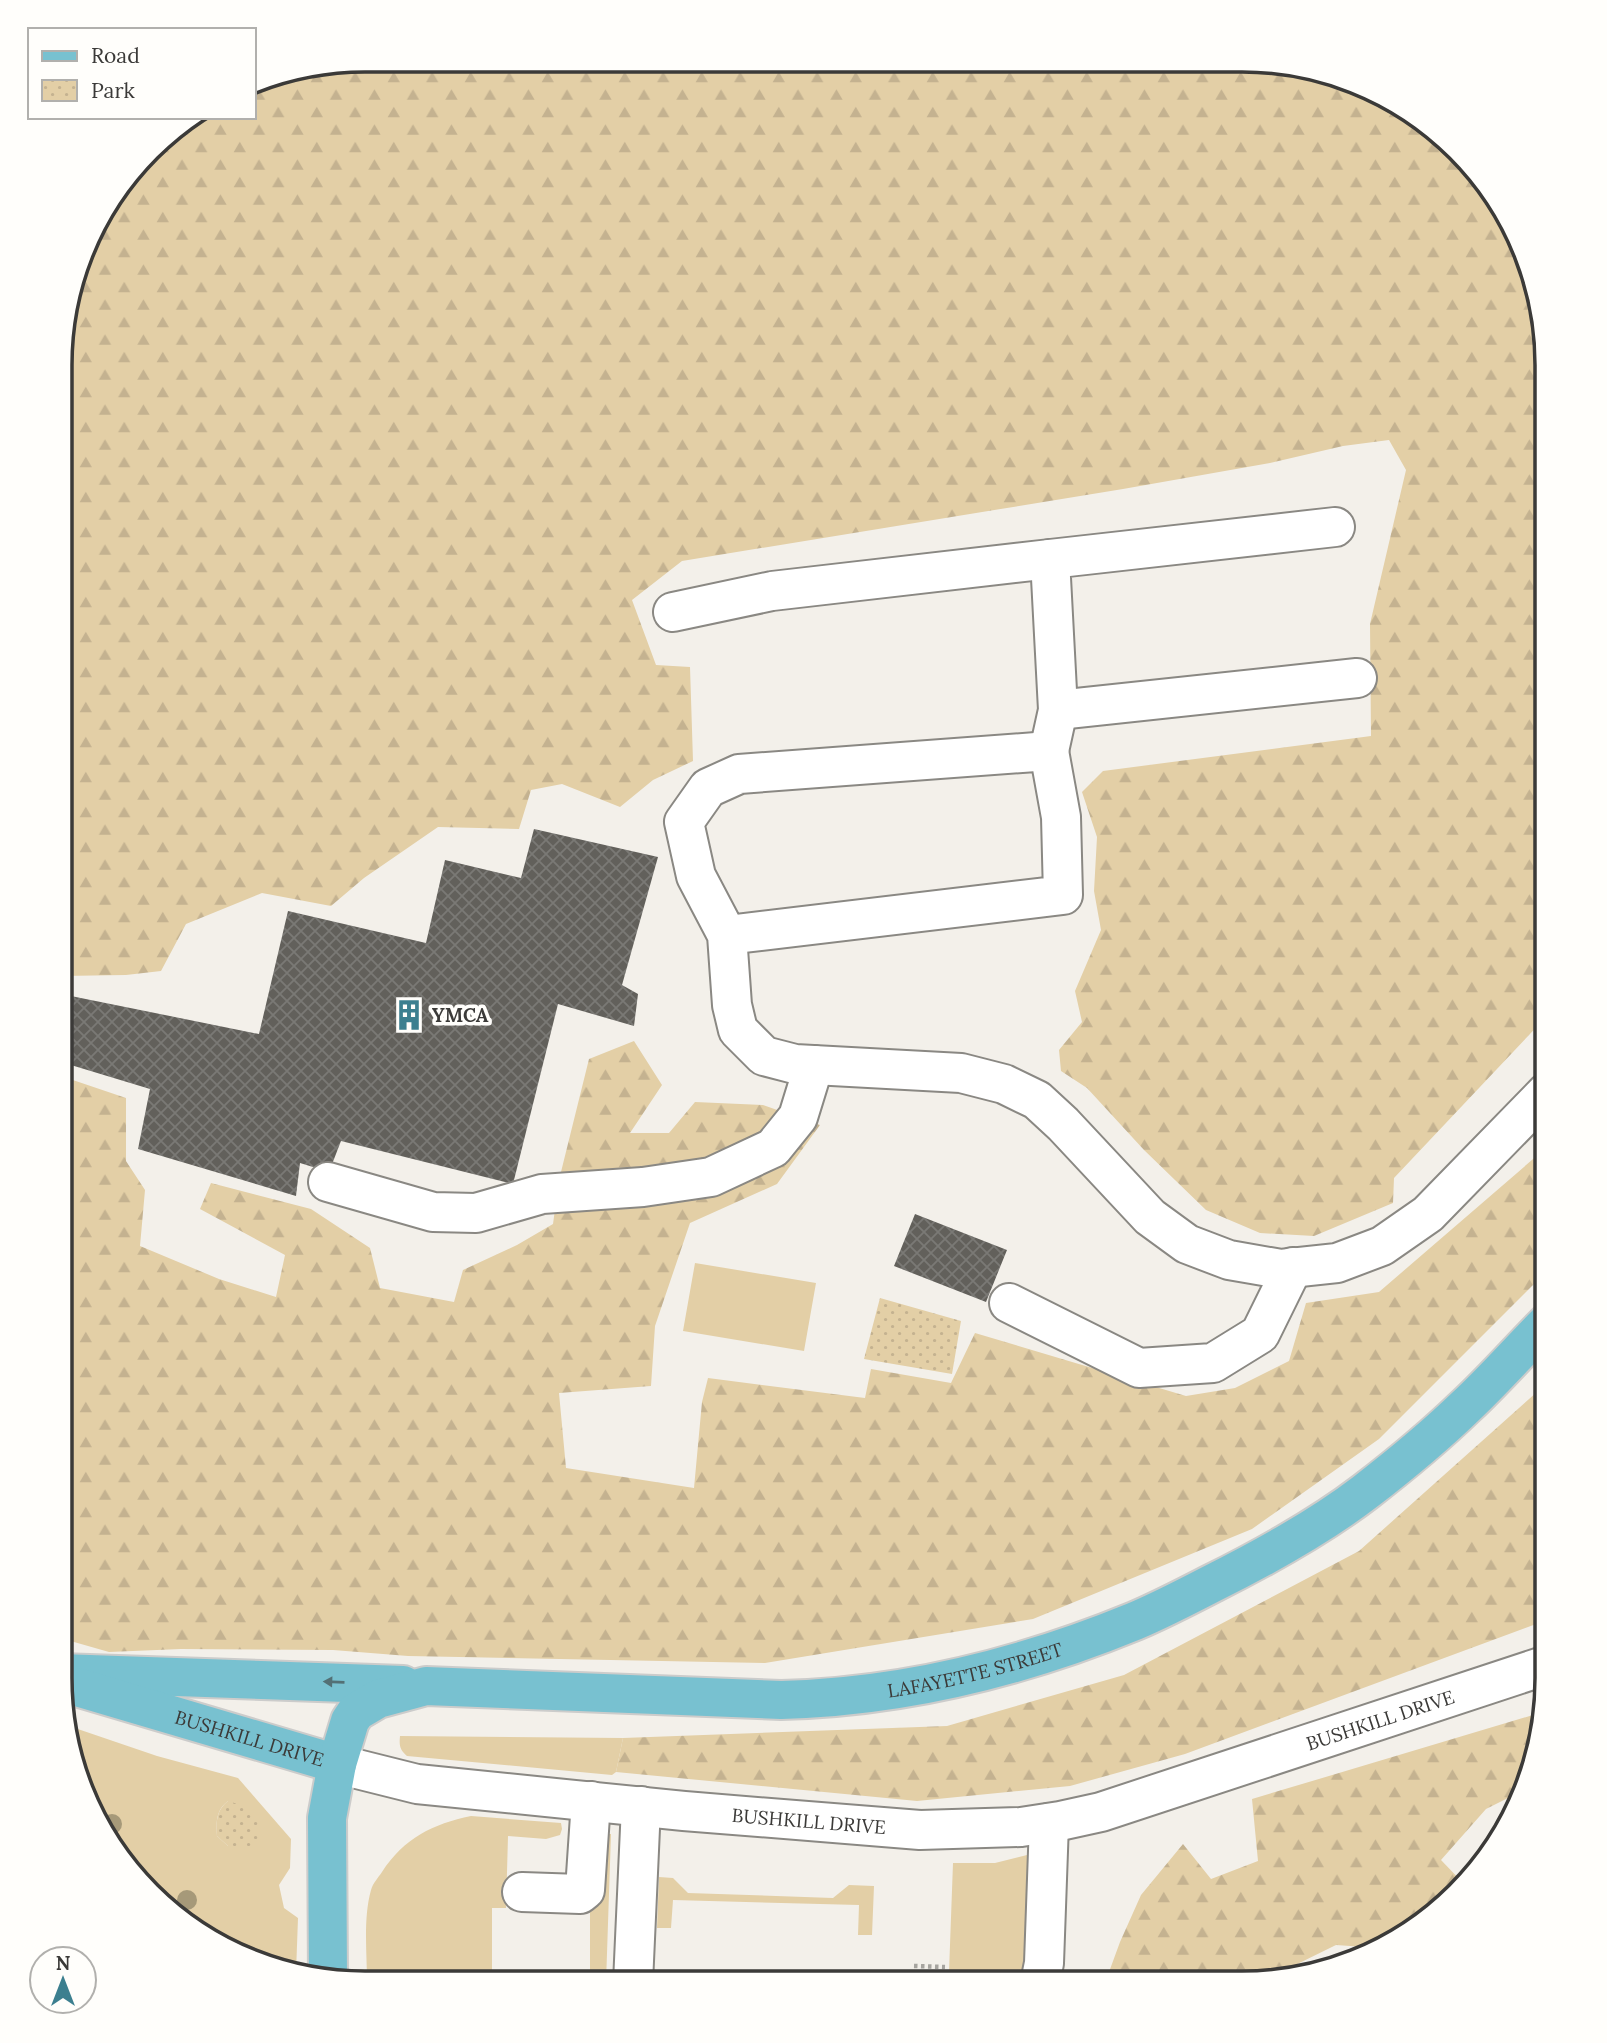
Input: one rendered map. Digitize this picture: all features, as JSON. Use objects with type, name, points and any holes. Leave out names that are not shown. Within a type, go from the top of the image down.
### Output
[{"type":"main road","name":"LAFAYETTE STREET","points":[[328,1969],[327,1818],[337,1764],[350,1721],[356,1712],[379,1699],[426,1686],[781,1700],[829,1699],[940,1682],[998,1669],[1137,1620],[1232,1574],[1301,1535],[1364,1493],[1446,1424],[1535,1335]]},
{"type":"main road","points":[[72,1673],[426,1686]]},
{"type":"main road","name":"BUSHKILL DRIVE","points":[[72,1686],[337,1764]]},
{"type":"street","points":[[673,612],[772,591],[1335,527]]},
{"type":"street","points":[[727,935],[1063,895],[1061,817],[1049,751],[1058,710],[1051,559]]},
{"type":"street","points":[[1058,710],[1357,678]]},
{"type":"street","points":[[1049,751],[739,774],[708,788],[684,822],[696,876],[727,935],[732,1005],[738,1030],[764,1056],[795,1064],[961,1073],[1004,1084],[1037,1100],[1150,1217],[1187,1244],[1229,1260],[1281,1269],[1337,1263],[1382,1246],[1427,1214],[1535,1104]]},
{"type":"street","points":[[328,1182],[433,1212],[476,1213],[542,1194],[642,1187],[711,1177],[772,1149],[798,1117],[814,1065]]},
{"type":"street","points":[[1009,1303],[1139,1368],[1213,1363],[1260,1334],[1293,1268]]},
{"type":"street","name":"BUSHKILL DRIVE","points":[[337,1764],[417,1783],[641,1807],[920,1830],[1021,1827],[1101,1812],[1535,1669]]},
{"type":"street","points":[[522,1892],[580,1894],[585,1889],[590,1801]]},
{"type":"street","points":[[634,1971],[641,1807]]},
{"type":"street","points":[[1042,1971],[1049,1823]]},
{"type":"path","points":[[914,1966],[945,1967]]},
{"type":"green space","points":[[345,72],[1262,72],[1300,77],[1337,87],[1389,111],[1421,132],[1450,157],[1475,186],[1496,218],[1520,270],[1530,307],[1535,345],[1535,1029],[1394,1178],[1393,1203],[1314,1236],[1260,1233],[1206,1210],[1144,1150],[1087,1088],[1061,1071],[1059,1050],[1082,1022],[1075,991],[1101,930],[1094,891],[1097,837],[1082,792],[1103,771],[1371,736],[1370,624],[1406,470],[1389,440],[1343,446],[1270,463],[1123,489],[682,561],[632,600],[656,665],[690,667],[693,761],[653,780],[620,807],[562,784],[531,790],[519,829],[438,827],[364,878],[331,906],[262,893],[186,924],[161,971],[72,976],[72,345],[77,307],[87,270],[111,218],[132,186],[157,157],[205,119],[256,119],[256,92],[307,77]]},
{"type":"green space","points":[[634,1041],[662,1085],[630,1133],[669,1133],[695,1102],[763,1105],[820,1125],[777,1184],[690,1223],[655,1326],[651,1386],[559,1393],[566,1468],[694,1488],[702,1402],[708,1378],[865,1398],[871,1369],[951,1383],[975,1333],[1186,1396],[1235,1388],[1289,1361],[1306,1303],[1379,1292],[1535,1157],[1535,1283],[1379,1439],[1252,1529],[1033,1619],[765,1663],[408,1656],[333,1650],[181,1649],[109,1652],[72,1641],[72,1080],[126,1098],[126,1161],[145,1190],[140,1246],[219,1279],[276,1297],[285,1255],[200,1209],[211,1183],[311,1209],[370,1248],[380,1288],[454,1302],[463,1270],[517,1245],[553,1224],[559,1180],[589,1059]]},
{"type":"green space","points":[[695,1263],[816,1283],[804,1351],[683,1331]]},
{"type":"green space","points":[[880,1298],[961,1321],[952,1374],[864,1359]]},
{"type":"green space","points":[[1535,1394],[1535,1624],[1185,1754],[1070,1786],[917,1801],[616,1772],[623,1738],[947,1726],[1124,1675],[1359,1551]]},
{"type":"green space","points":[[1533,1715],[1520,1773],[1510,1797],[1486,1809],[1441,1860],[1458,1878],[1421,1911],[1389,1932],[1360,1947],[1336,1945],[1290,1968],[1281,1969],[1109,1971],[1141,1895],[1183,1844],[1211,1879],[1258,1861],[1252,1799]]},
{"type":"green space","points":[[76,1728],[157,1756],[238,1778],[291,1839],[290,1868],[279,1885],[284,1908],[298,1918],[296,1963],[270,1956],[235,1941],[202,1922],[171,1899],[144,1872],[111,1825],[87,1773]],"holes":[[[228,1801],[228,1846],[217,1836],[219,1812]]]},
{"type":"green space","points":[[400,1736],[623,1738],[616,1772],[612,1775],[407,1756],[400,1748]]},
{"type":"green space","points":[[228,1801],[243,1806],[253,1814],[259,1825],[261,1841],[248,1847],[228,1846],[217,1836],[219,1813]]},
{"type":"green space","points":[[471,1816],[561,1823],[562,1829],[560,1835],[546,1839],[508,1836],[506,1908],[492,1908],[492,1971],[367,1971],[367,1913],[374,1883],[410,1841],[444,1823]]},
{"type":"green space","points":[[598,1834],[611,1834],[606,1971],[590,1971],[590,1907],[597,1907]]},
{"type":"green space","points":[[1031,1854],[1025,1968],[1018,1971],[949,1971],[953,1863],[995,1863]]},
{"type":"green space","points":[[659,1877],[673,1878],[688,1893],[833,1898],[849,1885],[874,1886],[872,1935],[858,1935],[859,1905],[673,1900],[671,1928],[657,1928]]},
{"type":"building","name":"YMCA","points":[[534,829],[658,857],[622,985],[638,994],[634,1026],[558,1004],[513,1184],[341,1141],[329,1172],[300,1163],[296,1196],[138,1149],[150,1089],[72,1065],[72,996],[259,1034],[288,911],[426,943],[445,860],[521,878]]},
{"type":"building","points":[[915,1214],[1007,1250],[986,1302],[894,1266]]},
{"type":"place","name":"YMCA","points":[[409,1015]]}]
